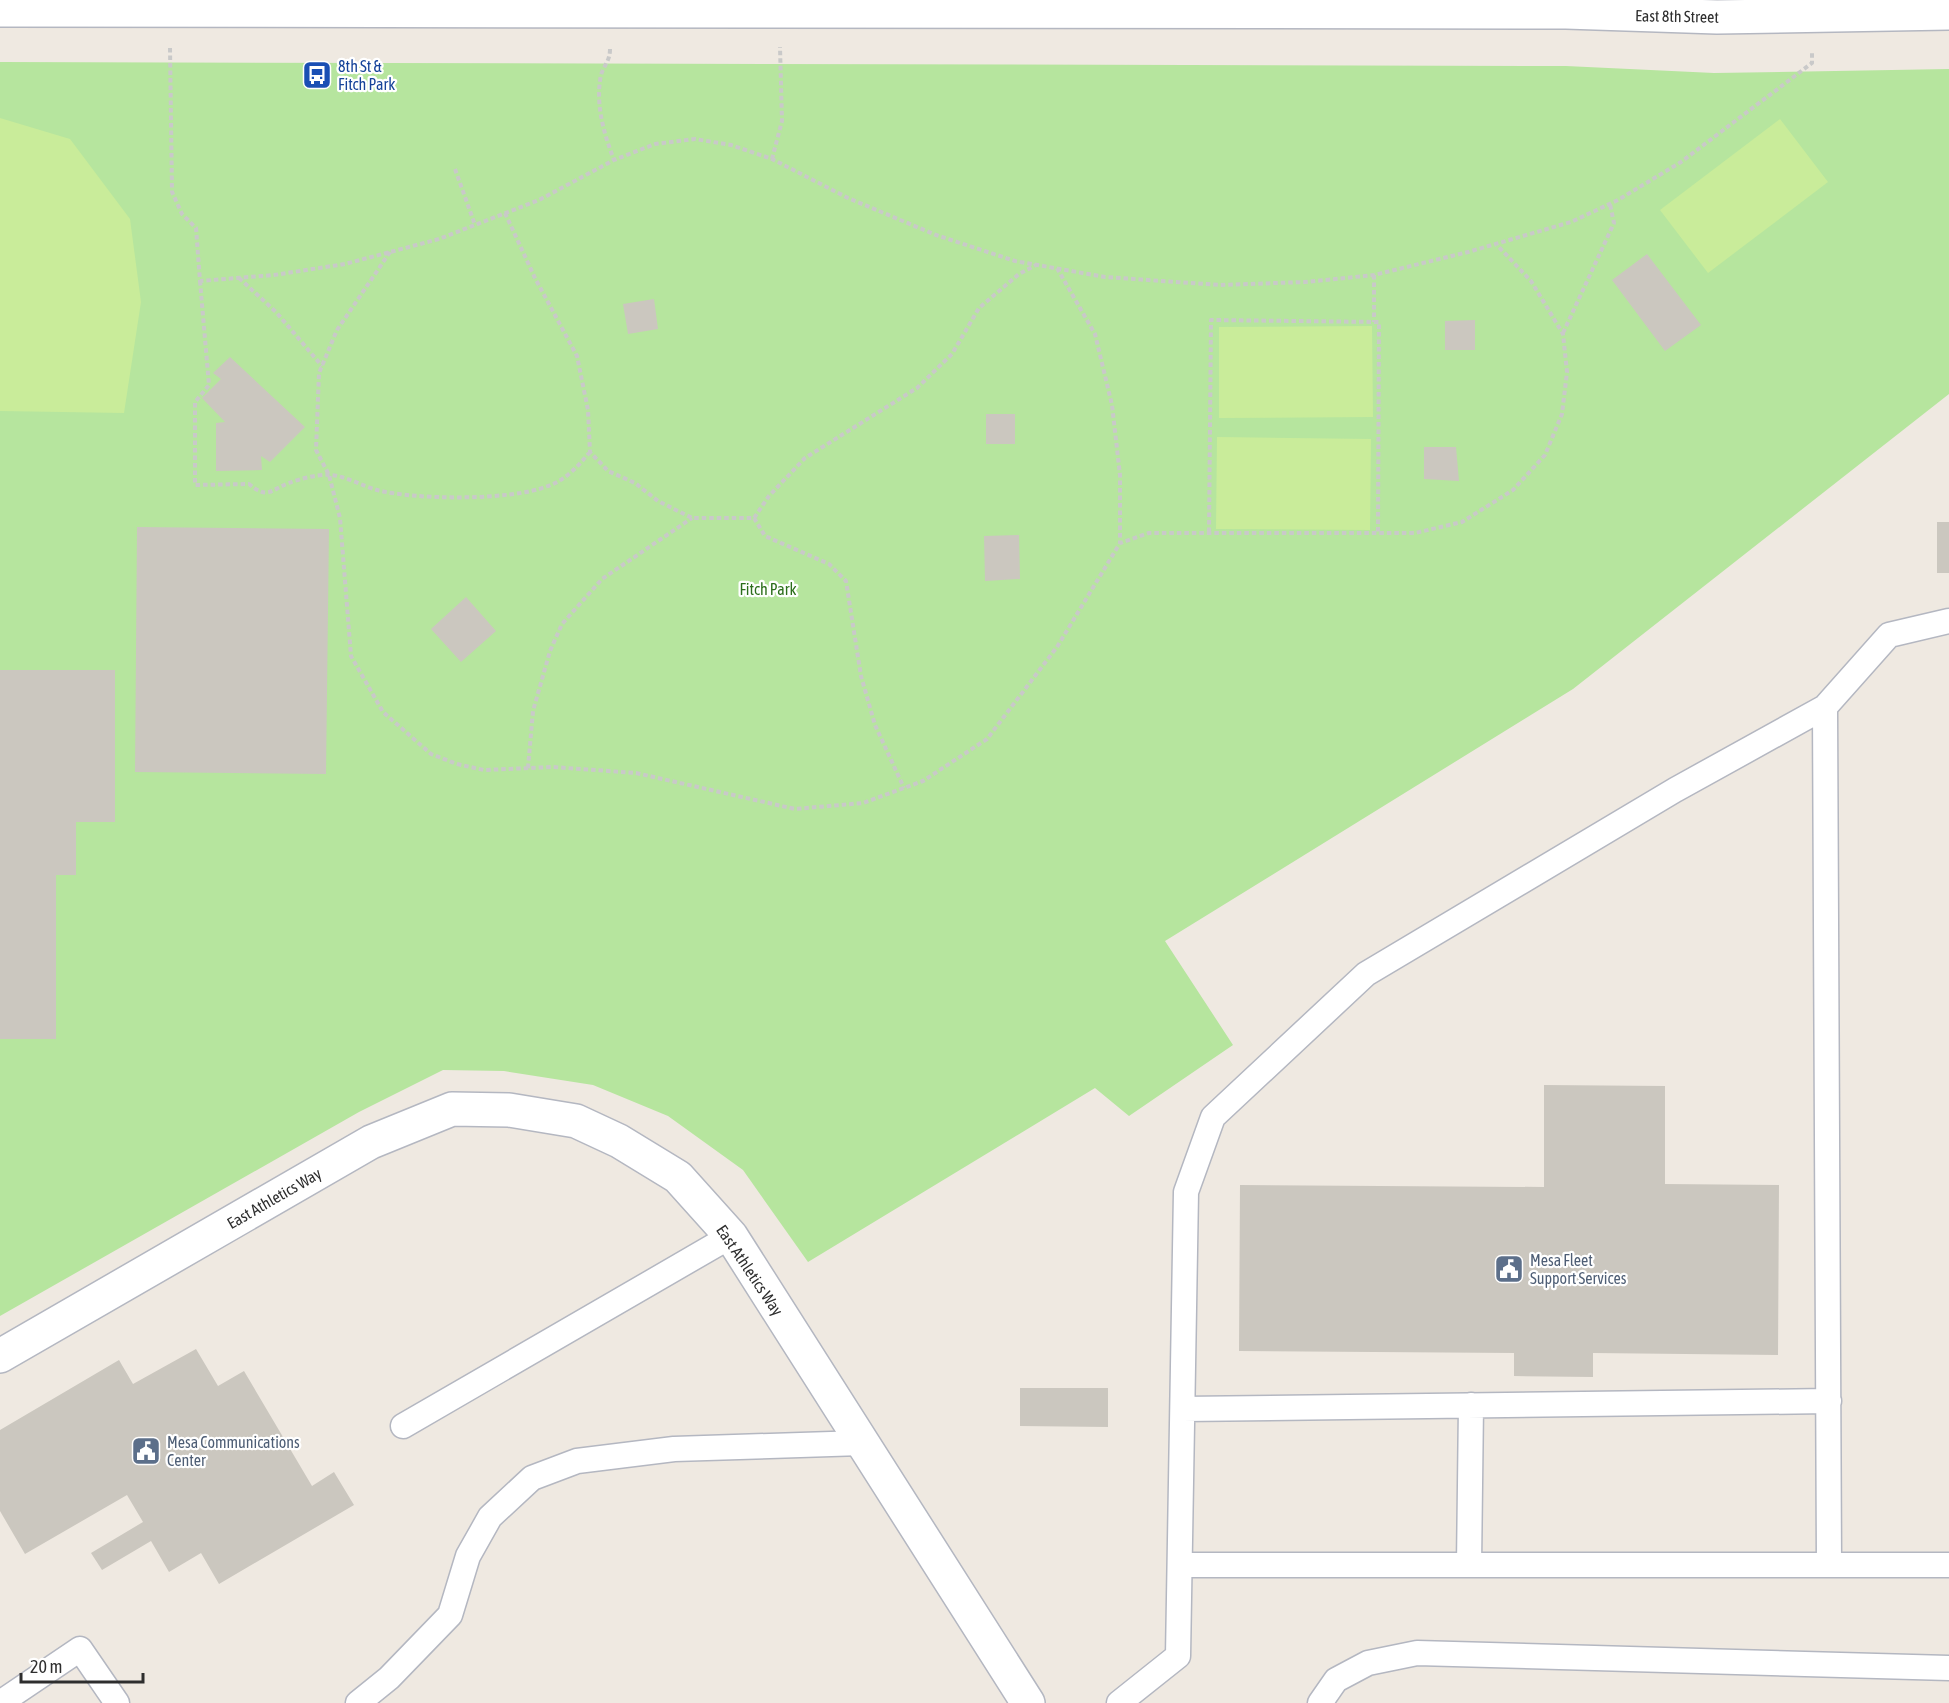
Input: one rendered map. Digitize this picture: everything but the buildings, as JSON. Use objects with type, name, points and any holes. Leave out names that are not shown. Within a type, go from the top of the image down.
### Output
[{"type":"street","name":"East 8th Street","points":[[0,10],[170,11],[547,6],[609,12],[1566,12],[1717,17],[1949,13]]},
{"type":"street","name":"East Athletics Way","points":[[0,1356],[371,1142],[452,1110],[509,1110],[576,1121],[619,1141],[678,1177],[731,1236],[1028,1703]]},
{"type":"lane","points":[[1119,1703],[1178,1656],[1186,1192],[1214,1117],[1366,974],[1675,790],[1825,707],[1889,635],[1949,621]]},
{"type":"lane","points":[[1825,707],[1829,1565]]},
{"type":"lane","points":[[403,1426],[731,1236]]},
{"type":"lane","points":[[1183,1409],[1829,1401]]},
{"type":"lane","points":[[1469,1565],[1471,1405]]},
{"type":"lane","points":[[358,1703],[389,1678],[450,1616],[468,1556],[490,1518],[531,1478],[577,1461],[674,1449],[862,1443]]},
{"type":"lane","points":[[1180,1565],[1949,1565]]},
{"type":"lane","points":[[0,1703],[80,1648],[117,1703]]},
{"type":"lane","points":[[1320,1703],[1336,1680],[1368,1663],[1417,1653],[1949,1668]]},
{"type":"path","points":[[170,11],[172,192],[182,214],[196,228],[209,385],[195,402],[195,485],[249,484],[258,492],[266,494],[288,483],[329,474],[389,492],[447,498],[505,494],[548,487],[569,474],[590,452]]},
{"type":"path","points":[[609,12],[610,59],[601,75],[601,126],[614,160]]},
{"type":"path","points":[[772,159],[782,121],[778,12]]},
{"type":"path","points":[[200,281],[345,264],[439,239],[539,200],[614,160],[655,144],[695,139],[731,145],[772,159],[848,198],[936,235],[1015,261],[1105,277],[1220,285],[1305,282],[1374,274],[1496,244],[1571,222],[1610,204],[1681,162],[1812,63],[1810,15]]},
{"type":"path","points":[[455,169],[476,225]]},
{"type":"path","points":[[1563,334],[1614,223],[1610,204]]},
{"type":"path","points":[[505,213],[535,278],[577,356],[588,410],[590,452],[608,471],[635,483],[658,501],[692,518],[754,518]]},
{"type":"path","points":[[1120,543],[1149,533],[1415,533],[1462,522],[1513,490],[1545,455],[1562,414],[1567,372],[1563,334],[1531,281],[1496,244]]},
{"type":"path","points":[[390,252],[337,330],[319,373],[315,418],[316,450],[329,474],[340,518],[351,656],[383,712],[431,754],[457,764],[484,770],[528,768],[636,773],[795,809],[863,803],[923,781],[987,739],[1057,647],[1120,543],[1120,474],[1112,405],[1095,334],[1057,268]]},
{"type":"path","points":[[754,518],[769,496],[805,458],[917,388],[952,354],[979,308],[1019,274],[1037,264]]},
{"type":"path","points":[[1374,274],[1374,322]]},
{"type":"path","points":[[239,277],[276,312],[322,366]]},
{"type":"path","points":[[1209,532],[1211,321],[1379,322],[1378,534]]},
{"type":"path","points":[[528,768],[533,711],[550,651],[562,624],[602,579],[692,518]]},
{"type":"path","points":[[754,518],[765,536],[792,550],[830,564],[846,581],[861,676],[875,725],[904,788]]},
{"type":"green space","name":"Fitch Park","points":[[0,62],[1566,66],[1714,73],[1949,69],[1949,394],[1573,689],[1165,941],[1233,1045],[1129,1116],[1095,1088],[808,1262],[743,1170],[668,1116],[593,1085],[504,1071],[443,1070],[359,1112],[0,1316]]},
{"type":"green space","points":[[0,118],[70,139],[130,219],[141,302],[124,413],[0,411]]},
{"type":"green space","points":[[1780,119],[1828,182],[1708,273],[1660,210]]},
{"type":"green space","points":[[1372,326],[1373,417],[1219,418],[1219,327]]},
{"type":"green space","points":[[1217,437],[1371,439],[1370,530],[1216,529]]},
{"type":"place","name":"8th St & Fitch Park","points":[[317,75]]},
{"type":"place","name":"Mesa Fleet Support Services","points":[[1509,1269]]},
{"type":"place","name":"Mesa Communications Center","points":[[146,1451]]}]
